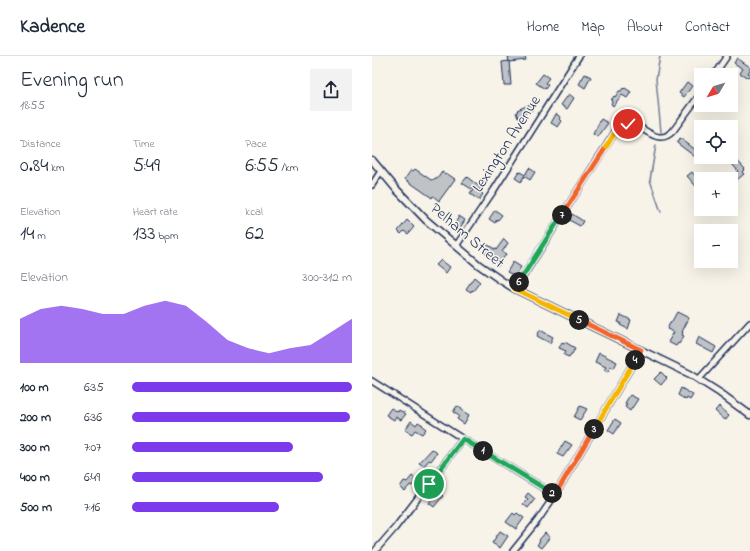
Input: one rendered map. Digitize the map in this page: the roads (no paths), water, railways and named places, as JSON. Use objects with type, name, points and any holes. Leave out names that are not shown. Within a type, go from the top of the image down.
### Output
[{"type":"street","name":"Lexington Avenue","points":[[456,246],[494,190],[579,56]]},
{"type":"street","points":[[719,68],[727,56]]},
{"type":"street","points":[[515,289],[619,128],[626,124],[633,124],[656,136],[668,136],[694,102]]},
{"type":"street","name":"Pelham Street","points":[[372,160],[407,201],[456,246],[491,274],[515,289],[699,379],[750,415]]},
{"type":"street","points":[[372,185],[381,172]]},
{"type":"street","points":[[699,379],[750,323]]},
{"type":"street","points":[[513,551],[538,520],[555,495],[641,350]]},
{"type":"street","points":[[372,381],[555,495]]},
{"type":"street","points":[[375,551],[395,528],[463,439]]},
{"type":"waterway","points":[[660,56],[656,79],[661,132]]},
{"type":"waterway","points":[[656,145],[650,180],[661,212]]}]
